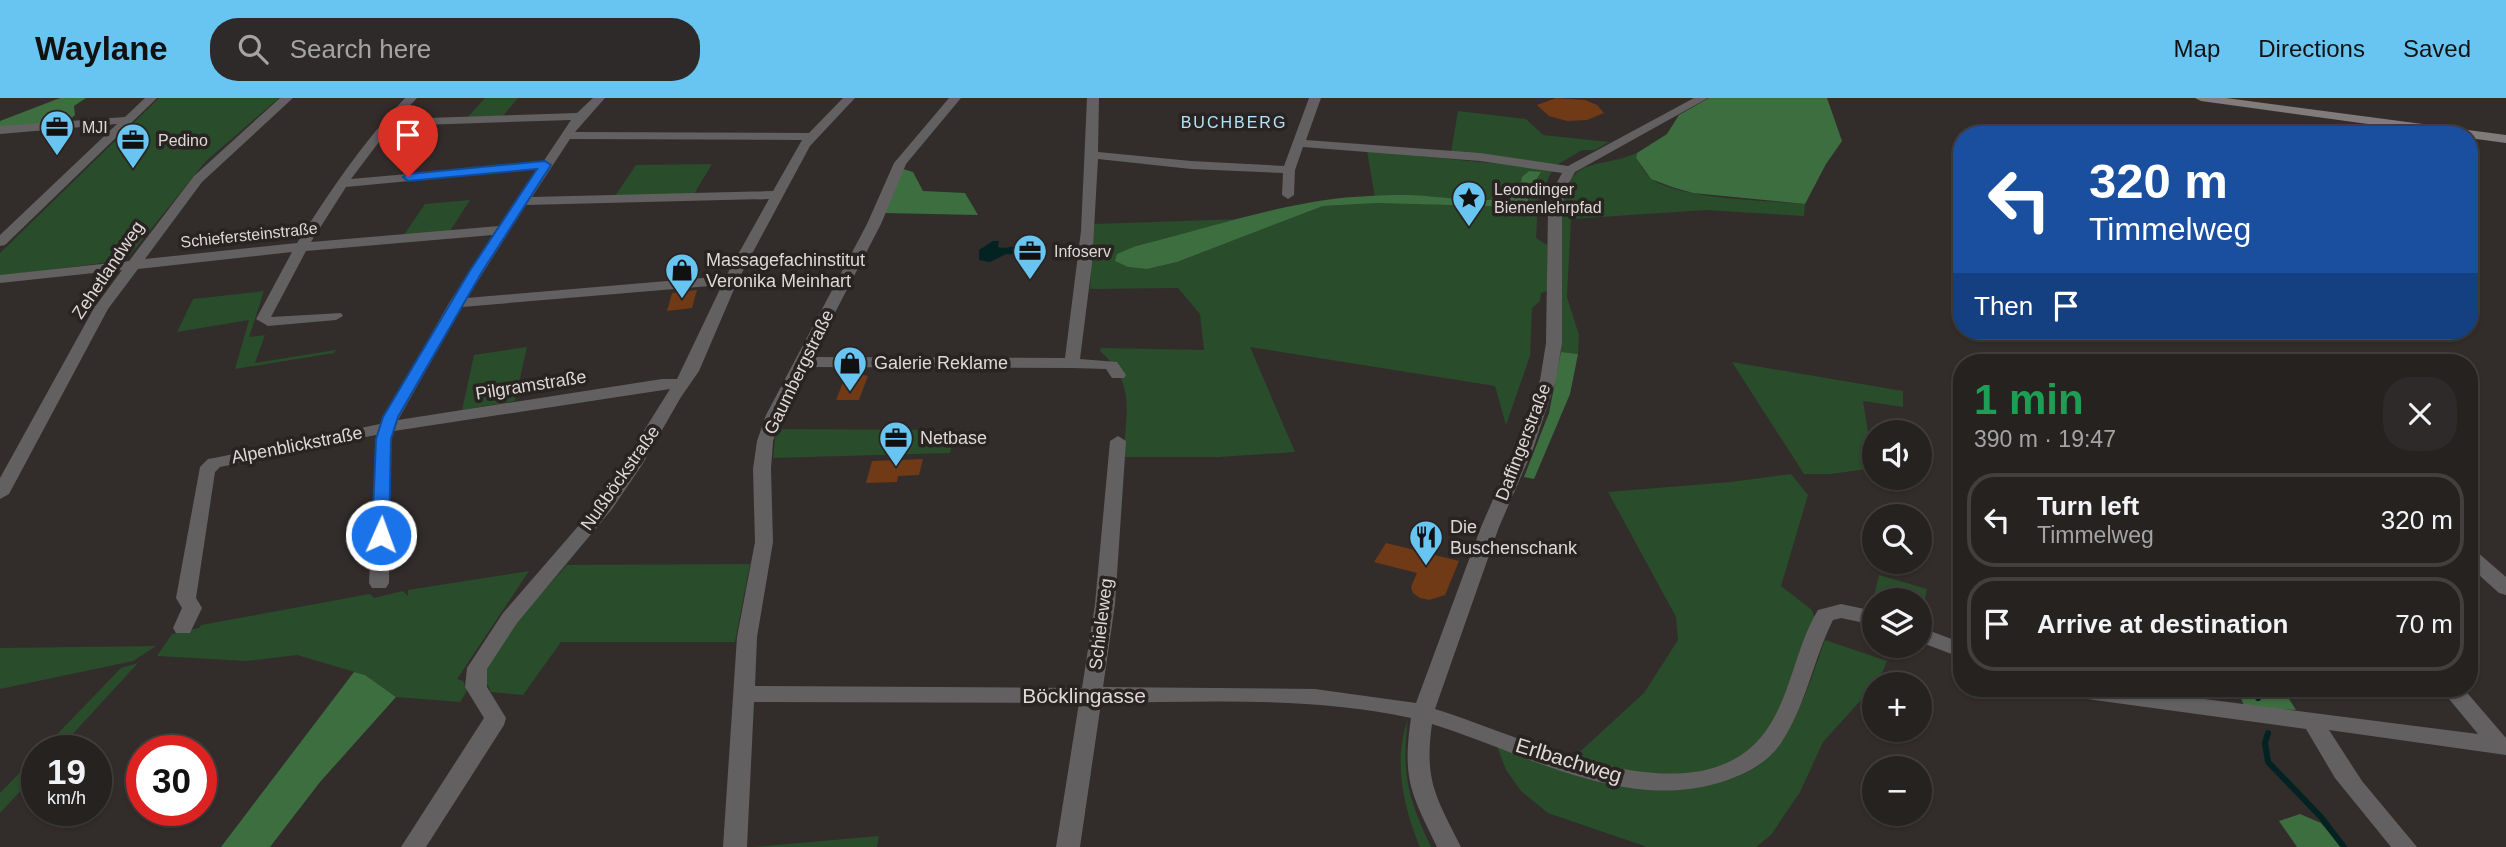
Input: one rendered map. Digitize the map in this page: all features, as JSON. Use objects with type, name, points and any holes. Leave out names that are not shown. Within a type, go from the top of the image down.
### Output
[{"type":"street","points":[[0,242],[151,98]]},
{"type":"street","name":"Zehetlandweg","points":[[0,494],[101,308],[198,179],[287,98]]},
{"type":"street","points":[[336,316],[268,322],[262,319],[273,292],[340,184],[387,123],[411,98]]},
{"type":"street","name":"Alpenblickstraße","points":[[379,583],[383,439],[387,428],[456,303],[502,230],[579,116],[599,98]]},
{"type":"street","name":"Nußböckstraße","points":[[412,847],[493,726],[495,718],[477,687],[477,668],[510,618],[606,505],[691,371],[732,280],[810,137],[849,98]]},
{"type":"street","name":"Gaumbergstraße","points":[[735,847],[747,637],[764,542],[762,468],[765,441],[774,415],[874,224],[900,163],[955,98]]},
{"type":"street","points":[[1072,363],[1084,293],[1093,98]]},
{"type":"street","points":[[1288,195],[1289,170],[1315,98]]},
{"type":"street","points":[[1297,143],[1480,157],[1570,170],[1702,98]]},
{"type":"street","points":[[2201,98],[2409,126]]},
{"type":"street","points":[[387,123],[579,116]]},
{"type":"street","points":[[0,130],[126,120]]},
{"type":"street","points":[[566,135],[810,137]]},
{"type":"street","points":[[2478,135],[2506,139]]},
{"type":"street","points":[[1092,155],[1191,165],[1289,170]]},
{"type":"street","points":[[340,184],[545,165]]},
{"type":"street","name":"Daffingerstraße","points":[[1449,847],[1428,806],[1419,780],[1418,747],[1423,713],[1490,527],[1524,449],[1548,380],[1554,343],[1555,211],[1559,190],[1570,170]]},
{"type":"street","points":[[521,201],[777,195]]},
{"type":"street","name":"Schiefersteinstraße","points":[[0,279],[134,263],[502,230]]},
{"type":"street","points":[[456,303],[732,280]]},
{"type":"street","points":[[803,362],[1072,363],[1111,365],[1118,375]]},
{"type":"street","name":"Pilgramstraße","points":[[387,428],[662,384],[682,384]]},
{"type":"street","name":"Alpenblickstraße","points":[[183,628],[190,619],[192,608],[186,598],[206,471],[214,463],[387,428]]},
{"type":"street","name":"Schieleweg","points":[[1068,847],[1105,604],[1118,441]]},
{"type":"street","points":[[2478,563],[2506,588]]},
{"type":"street","name":"Erlbachweg","points":[[1423,713],[1611,776],[1656,782],[1708,777],[1739,767],[1766,747],[1785,717],[1825,615],[1841,611],[1862,615]]},
{"type":"street","points":[[1932,639],[1953,647]]},
{"type":"street","name":"Böcklingasse","points":[[744,694],[1248,695],[1372,703],[1423,713]]},
{"type":"street","points":[[2151,697],[2503,747]]},
{"type":"street","points":[[2459,697],[2503,747]]},
{"type":"street","points":[[2313,721],[2332,758],[2349,782],[2405,847]]},
{"type":"green space","points":[[60,98],[86,98],[74,106],[75,115],[66,123],[0,128],[0,121]]},
{"type":"green space","points":[[159,98],[279,98],[206,161],[126,260],[0,276],[0,253]]},
{"type":"green space","points":[[485,98],[518,98],[502,117],[467,118]]},
{"type":"green space","points":[[1709,98],[1827,98],[1842,141],[1826,164],[1805,204],[1693,193],[1651,179],[1636,158],[1637,153],[1667,134],[1679,115]]},
{"type":"green space","points":[[1458,111],[1526,119],[1543,135],[1609,142],[1595,150],[1582,150],[1557,165],[1451,152]]},
{"type":"green space","points":[[1367,151],[1553,169],[1538,200],[1536,238],[1547,245],[1547,291],[1541,293],[1540,301],[1532,308],[1530,356],[1506,425],[1495,386],[1250,347],[1295,452],[1219,457],[1124,457],[1127,412],[1124,387],[1120,375],[1100,351],[1101,348],[1204,350],[1200,314],[1178,288],[1090,289],[1093,224],[1244,219],[1136,246],[1128,267],[1147,269],[1177,262],[1323,206],[1376,203]]},
{"type":"green space","points":[[1637,153],[1636,158],[1648,176],[1668,187],[1705,195],[1805,204],[1804,216],[1706,210],[1571,219],[1567,297],[1579,335],[1578,354],[1561,352],[1561,207],[1565,190],[1571,179],[1588,166]]},
{"type":"green space","points":[[712,164],[694,194],[615,196],[636,165]]},
{"type":"green space","points":[[903,169],[913,172],[923,191],[965,193],[978,215],[885,213]]},
{"type":"green space","points":[[1529,171],[1541,172],[1532,186],[1526,207],[1377,203],[1323,206],[1177,262],[1147,269],[1128,267],[1115,261],[1117,254],[1136,246],[1313,202],[1392,195],[1495,200],[1519,192],[1522,177]]},
{"type":"green space","points":[[470,200],[450,231],[404,235],[425,204]]},
{"type":"green space","points":[[264,291],[249,337],[265,335],[255,363],[336,350],[334,353],[235,369],[249,320],[177,332],[193,299]]},
{"type":"green space","points":[[527,347],[515,401],[462,410],[474,355]]},
{"type":"green space","points":[[1561,352],[1578,354],[1570,394],[1534,479],[1524,477],[1549,413]]},
{"type":"green space","points":[[1732,362],[1903,391],[1903,407],[1863,401],[1866,420],[1862,420],[1862,470],[1804,474]]},
{"type":"green space","points":[[776,429],[955,430],[950,453],[773,458]]},
{"type":"green space","points":[[1791,474],[1808,495],[1781,586],[1812,610],[1815,619],[1790,689],[1771,728],[1753,749],[1731,763],[1706,771],[1652,774],[1573,758],[1644,693],[1678,640],[1676,617],[1608,492]]},
{"type":"green space","points":[[750,564],[735,642],[561,642],[523,695],[491,692],[483,675],[519,618],[567,565]]},
{"type":"green space","points":[[529,571],[457,679],[463,681],[467,691],[460,702],[396,697],[365,675],[297,655],[247,661],[157,656],[172,634],[199,628],[201,625],[370,594],[374,598],[403,591],[408,596],[408,590]]},
{"type":"green space","points":[[1879,575],[1924,588],[1876,588]]},
{"type":"green space","points":[[1825,640],[1862,653],[1862,658],[1887,661],[1882,672],[1862,672],[1862,699],[1823,742],[1800,792],[1771,835],[1756,847],[1647,847],[1548,813],[1521,791],[1506,770],[1497,746],[1697,787],[1733,778],[1767,759],[1789,729],[1806,693]]},
{"type":"green space","points":[[156,646],[133,661],[0,689],[0,648]]},
{"type":"green space","points":[[138,663],[72,735],[56,735],[121,668]]},
{"type":"green space","points":[[354,672],[365,675],[396,697],[320,782],[270,847],[221,847]]},
{"type":"green space","points":[[2241,697],[2288,697],[2296,710],[2245,708]]},
{"type":"green space","points":[[1408,719],[1405,755],[1408,785],[1431,847],[1420,847],[1405,800],[1401,751]]},
{"type":"green space","points":[[21,771],[21,790],[0,813],[0,793]]},
{"type":"green space","points":[[2300,814],[2321,823],[2341,847],[2297,847],[2279,821]]},
{"type":"green space","points":[[879,836],[877,847],[754,847]]},
{"type":"water","points":[[993,241],[999,241],[998,247],[1001,248],[1021,247],[1024,255],[1006,254],[990,262],[979,260],[979,250]]},
{"type":"building","points":[[1556,98],[1585,100],[1597,105],[1604,113],[1587,120],[1567,121],[1549,116],[1537,105]]},
{"type":"building","name":"Massagefachinstitut Veronika Meinhart","points":[[697,290],[692,308],[667,311],[672,293]]},
{"type":"building","name":"Galerie Reklame","points":[[847,372],[868,376],[859,400],[836,400]]},
{"type":"building","name":"Netbase","points":[[923,459],[919,475],[898,476],[897,482],[866,483],[872,461]]},
{"type":"building","name":"Die Buschenschank","points":[[1386,543],[1459,561],[1445,595],[1429,600],[1420,598],[1413,593],[1411,587],[1417,573],[1374,562]]},
{"type":"waterway","points":[[2268,733],[2265,743],[2268,762],[2321,817],[2344,847]]},
{"type":"place","name":"MJI","points":[[57,157]]},
{"type":"place","name":"Pedino","points":[[133,170]]},
{"type":"place","name":"Leondinger Bienenlehrpfad","points":[[1469,228]]},
{"type":"place","name":"Infoserv","points":[[1030,281]]},
{"type":"place","name":"Massagefachinstitut Veronika Meinhart","points":[[682,300]]},
{"type":"place","name":"Galerie Reklame","points":[[850,393]]},
{"type":"place","name":"Netbase","points":[[896,468]]},
{"type":"place","name":"Die Buschenschank","points":[[1426,567]]},
{"type":"district","name":"BUCHBERG","points":[[1234,122]]},
{"type":"route","points":[[381,535],[383,439],[391,417],[475,272],[545,165],[408,177]]}]
